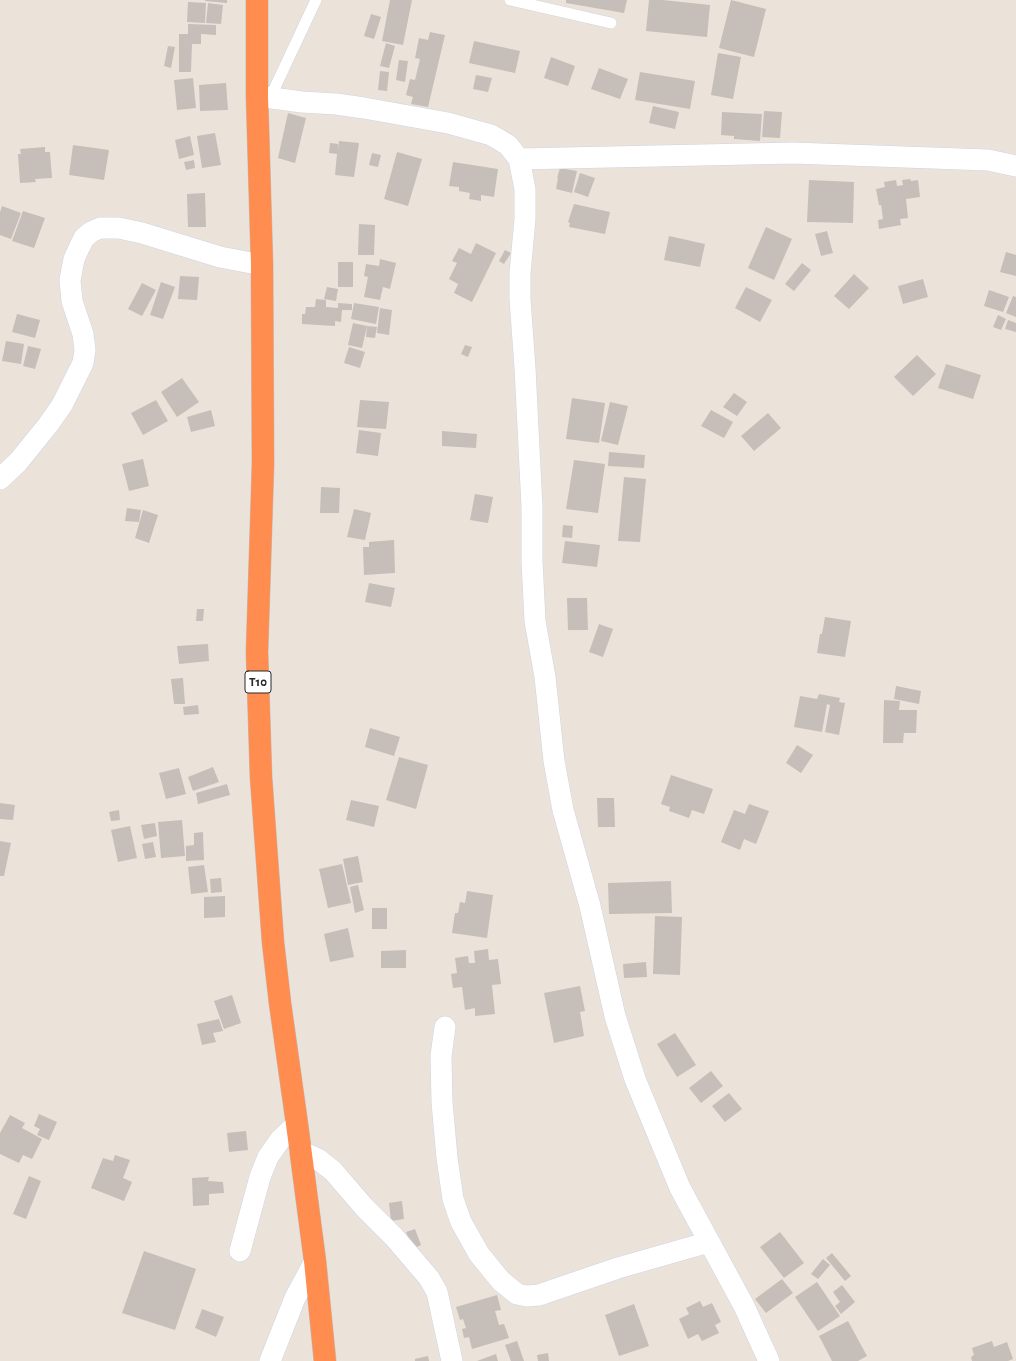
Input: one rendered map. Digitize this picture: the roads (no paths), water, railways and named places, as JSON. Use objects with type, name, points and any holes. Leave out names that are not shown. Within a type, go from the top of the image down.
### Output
[{"type":"highway","name":"T10","points":[[257,0],[264,97],[262,464],[257,652],[261,777],[273,942],[315,1261],[325,1361]]},
{"type":"street","points":[[264,97],[302,102],[336,104],[448,123],[491,135],[508,145],[519,160],[525,189],[520,299],[532,507],[532,561],[535,621],[545,677],[558,787],[569,835],[590,906],[615,1016],[634,1079],[680,1188],[744,1306],[768,1361]]},
{"type":"street","points":[[519,160],[793,153],[988,160],[1016,166]]},
{"type":"street","points":[[0,479],[18,462],[48,425],[62,405],[83,363],[85,350],[83,334],[72,301],[70,280],[74,260],[79,248],[84,238],[91,232],[100,228],[118,228],[142,233],[220,257],[262,265]]},
{"type":"street","points":[[445,1027],[441,1063],[442,1102],[446,1158],[453,1199],[460,1222],[479,1254],[501,1281],[517,1294],[527,1296],[539,1295],[618,1268],[709,1242]]},
{"type":"street","points":[[240,1251],[260,1177],[268,1157],[280,1140],[297,1124]]},
{"type":"street","points":[[300,1151],[318,1159],[333,1171],[364,1207],[394,1237],[428,1278],[437,1292],[452,1361]]},
{"type":"street","points":[[270,1361],[295,1298],[315,1261]]},
{"type":"lane","points":[[264,97],[316,0]]},
{"type":"lane","points":[[510,0],[611,23]]}]
